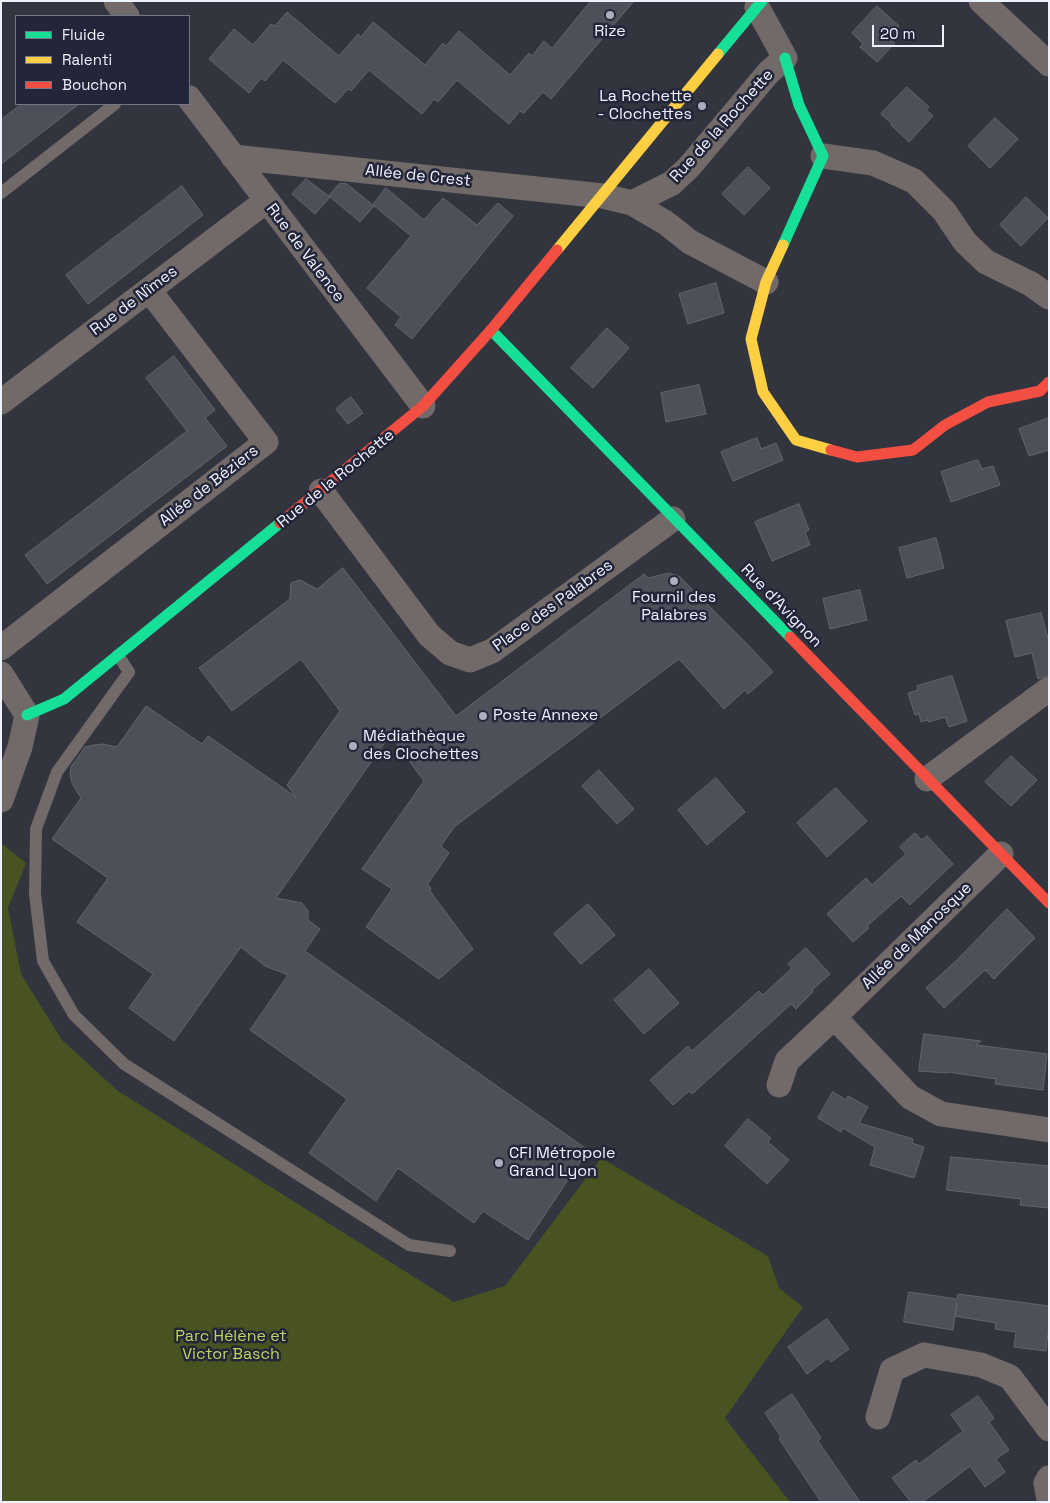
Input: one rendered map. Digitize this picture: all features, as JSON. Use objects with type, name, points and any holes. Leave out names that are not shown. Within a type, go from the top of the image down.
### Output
[{"type":"street","points":[[116,1],[126,15]]},
{"type":"street","points":[[980,1],[1049,64]]},
{"type":"street","name":"Rue de la Rochette","points":[[27,715],[64,699],[322,491],[423,406],[491,330],[760,4],[785,58],[769,72],[689,166],[672,183],[632,203]]},
{"type":"street","points":[[785,58],[799,105],[824,156]]},
{"type":"street","name":"Rue de Valence","points":[[190,99],[423,406]]},
{"type":"street","points":[[824,156],[766,282],[752,339],[763,392],[796,440],[857,457],[913,450],[945,425],[988,402],[1040,391],[1049,382]]},
{"type":"street","points":[[824,156],[873,163],[914,181],[944,211],[965,242],[986,262],[1031,284],[1049,297]]},
{"type":"street","name":"Allée de Crest","points":[[233,157],[603,196]]},
{"type":"street","points":[[603,196],[632,203],[666,223],[690,242],[766,282]]},
{"type":"street","name":"Rue de Nîmes","points":[[1,402],[266,201]]},
{"type":"street","name":"Allée de Béziers","points":[[1,648],[266,442],[149,290]]},
{"type":"street","name":"Rue d'Avignon","points":[[491,330],[1049,903]]},
{"type":"street","name":"Place des Palabres","points":[[322,491],[430,635],[450,653],[470,660],[492,651],[673,518]]},
{"type":"street","points":[[1,674],[27,715],[20,747],[1,800]]},
{"type":"street","points":[[927,779],[1049,689]]},
{"type":"street","name":"Allée de Manosque","points":[[779,1085],[787,1061],[1001,854]]},
{"type":"street","points":[[834,1017],[910,1097],[942,1114],[1049,1130]]},
{"type":"street","points":[[878,1417],[892,1370],[924,1356],[981,1365],[1010,1377],[1049,1429]]},
{"type":"street","points":[[1049,1478],[1046,1483],[1049,1500]]},
{"type":"lane","points":[[1,194],[114,105]]},
{"type":"lane","points":[[118,655],[129,672],[56,772],[36,829],[35,894],[43,961],[74,1015],[124,1064],[409,1245],[450,1251]]},
{"type":"green space","name":"Parc Hélène et Victor Basch","points":[[1,843],[26,863],[8,908],[21,974],[62,1040],[118,1091],[454,1302],[505,1286],[601,1158],[768,1256],[779,1288],[803,1307],[725,1418],[790,1502],[1,1502]]},
{"type":"building","points":[[591,1],[634,1],[551,99],[543,92],[524,113],[520,111],[509,124],[457,80],[438,102],[434,99],[422,114],[369,70],[351,91],[348,89],[335,103],[283,60],[265,81],[261,78],[249,93],[209,59],[234,29],[253,45],[271,24],[275,26],[287,12],[339,56],[358,34],[361,37],[373,22],[425,65],[443,43],[446,46],[459,31],[510,75],[529,53],[532,56],[544,41],[552,48]]},
{"type":"building","points":[[877,6],[899,26],[888,38],[895,43],[877,62],[860,47],[863,44],[852,33]]},
{"type":"building","points":[[907,87],[929,107],[926,110],[933,116],[909,142],[881,114]]},
{"type":"building","points":[[21,105],[78,105],[1,164],[1,120]]},
{"type":"building","points":[[995,118],[1018,139],[990,168],[968,146]]},
{"type":"building","points":[[748,167],[770,188],[744,215],[722,194]]},
{"type":"building","points":[[306,179],[330,197],[315,214],[292,194]]},
{"type":"building","points":[[340,183],[347,184],[374,206],[360,222],[329,196]]},
{"type":"building","points":[[182,186],[203,215],[88,304],[66,275]]},
{"type":"building","points":[[386,188],[424,220],[443,198],[477,225],[498,203],[513,216],[412,339],[395,325],[401,317],[367,288],[411,236],[373,205]]},
{"type":"building","points":[[1026,197],[1048,218],[1021,246],[1000,225]]},
{"type":"building","points":[[716,283],[724,313],[688,324],[679,294]]},
{"type":"building","points":[[607,328],[629,348],[593,388],[571,368]]},
{"type":"building","points":[[174,356],[215,410],[205,418],[227,446],[47,584],[25,555],[187,431],[146,378]]},
{"type":"building","points":[[699,385],[706,414],[666,422],[661,393]]},
{"type":"building","points":[[351,397],[363,413],[348,424],[336,409]]},
{"type":"building","points":[[1049,418],[1049,450],[1029,456],[1019,429]]},
{"type":"building","points":[[757,438],[761,449],[776,443],[783,460],[733,481],[721,452]]},
{"type":"building","points":[[978,460],[982,469],[993,466],[1000,485],[951,502],[941,472]]},
{"type":"building","points":[[799,504],[809,530],[805,532],[810,545],[772,561],[755,522]]},
{"type":"building","points":[[936,538],[944,568],[907,578],[899,548]]},
{"type":"building","points":[[343,568],[456,716],[644,574],[648,578],[669,573],[680,577],[773,672],[748,694],[745,690],[724,709],[679,659],[454,827],[441,846],[449,853],[427,885],[473,949],[439,979],[366,927],[392,889],[362,869],[424,781],[390,735],[276,898],[302,903],[308,911],[308,920],[320,929],[305,951],[588,1150],[528,1240],[483,1211],[474,1223],[398,1168],[376,1201],[309,1153],[347,1099],[250,1030],[288,975],[265,966],[241,947],[174,1041],[129,1008],[153,974],[77,922],[108,878],[52,839],[81,798],[72,783],[70,774],[71,767],[85,747],[103,744],[117,747],[146,706],[202,744],[208,736],[296,797],[287,785],[340,711],[301,659],[232,711],[199,668],[290,599],[291,583],[300,580],[317,589]]},
{"type":"building","points":[[860,590],[867,620],[830,629],[823,599]]},
{"type":"building","points":[[1041,613],[1049,642],[1049,675],[1038,679],[1032,653],[1015,657],[1006,621]]},
{"type":"building","points":[[952,676],[967,721],[949,727],[945,717],[929,722],[928,720],[921,722],[919,714],[915,715],[908,693],[918,690],[917,686]]},
{"type":"building","points":[[1011,756],[1037,780],[1011,806],[985,782]]},
{"type":"building","points":[[599,770],[634,809],[617,824],[582,786]]},
{"type":"building","points":[[716,778],[745,812],[707,845],[678,810]]},
{"type":"building","points":[[836,788],[867,821],[827,857],[797,823]]},
{"type":"building","points":[[915,833],[922,840],[927,836],[953,864],[910,905],[901,896],[867,926],[869,928],[853,942],[827,914],[866,878],[872,885],[906,854],[900,847]]},
{"type":"building","points":[[588,904],[615,935],[581,964],[554,934]]},
{"type":"building","points":[[1007,909],[1035,938],[994,979],[985,970],[944,1008],[926,988],[956,961]]},
{"type":"building","points":[[806,948],[830,974],[812,990],[813,992],[796,1009],[791,1004],[692,1094],[689,1091],[673,1105],[650,1080],[688,1046],[692,1051],[759,991],[763,995],[792,968],[788,964]]},
{"type":"building","points":[[649,969],[679,1003],[644,1034],[614,1000]]},
{"type":"building","points":[[924,1034],[981,1041],[976,1045],[1047,1054],[1043,1090],[995,1084],[996,1079],[948,1072],[919,1071]]},
{"type":"building","points":[[833,1092],[846,1100],[848,1096],[868,1107],[859,1123],[913,1139],[912,1143],[924,1147],[914,1178],[870,1165],[875,1147],[843,1128],[841,1132],[818,1118]]},
{"type":"building","points":[[748,1119],[771,1138],[768,1142],[789,1160],[767,1184],[725,1146]]},
{"type":"building","points":[[951,1157],[1049,1166],[1049,1208],[1020,1205],[1021,1199],[947,1190]]},
{"type":"building","points":[[909,1292],[957,1299],[958,1294],[1049,1306],[1046,1351],[1014,1347],[1016,1332],[995,1329],[996,1323],[955,1316],[953,1330],[904,1322]]},
{"type":"building","points":[[827,1319],[849,1349],[831,1362],[828,1358],[807,1374],[788,1347]]},
{"type":"building","points":[[792,1394],[821,1438],[818,1441],[860,1502],[821,1502],[779,1439],[781,1437],[765,1413]]},
{"type":"building","points":[[978,1396],[994,1418],[989,1422],[1009,1450],[996,1459],[1005,1472],[985,1487],[970,1466],[923,1502],[911,1502],[892,1478],[916,1460],[919,1464],[963,1431],[951,1415]]},
{"type":"traffic: fast","points":[[718,54],[762,1]]},
{"type":"traffic: fast","points":[[783,245],[823,156],[799,105],[785,58]]},
{"type":"traffic: fast","points":[[491,330],[790,637]]},
{"type":"traffic: fast","points":[[27,715],[64,699],[280,523]]},
{"type":"traffic: slow","points":[[557,250],[718,54]]},
{"type":"traffic: slow","points":[[783,245],[766,282],[751,339],[763,392],[796,440],[831,450]]},
{"type":"traffic: jam","points":[[280,523],[423,406],[491,330],[557,250]]},
{"type":"traffic: jam","points":[[831,450],[857,457],[913,450],[945,425],[988,402],[1040,391],[1049,382]]},
{"type":"traffic: jam","points":[[790,637],[1049,903]]},
{"type":"place","name":"Rize","points":[[610,15]]},
{"type":"place","name":"La Rochette - Clochettes","points":[[702,106]]},
{"type":"place","name":"Fournil des Palabres","points":[[674,581]]},
{"type":"place","name":"Poste Annexe","points":[[483,716]]},
{"type":"place","name":"Médiathèque des Clochettes","points":[[353,746]]},
{"type":"place","name":"CFI Métropole Grand Lyon","points":[[499,1163]]}]
